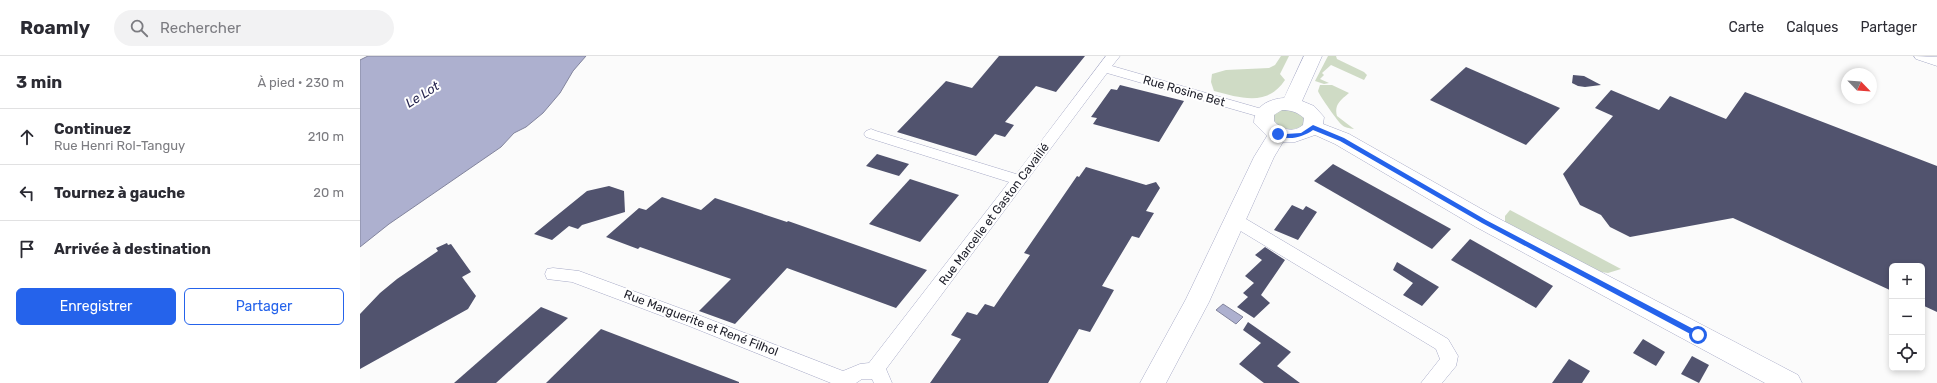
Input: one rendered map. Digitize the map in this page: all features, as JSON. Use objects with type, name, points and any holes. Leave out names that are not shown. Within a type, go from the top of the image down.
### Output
[{"type":"main road","points":[[1291,104],[1313,56]]},
{"type":"main road","points":[[1291,104],[1306,108],[1311,112],[1315,122],[1313,127],[1302,134],[1290,136],[1278,134],[1272,131],[1264,122],[1264,114],[1274,105],[1291,104]]},
{"type":"main road","points":[[1313,127],[1342,139],[1484,221],[1789,383]]},
{"type":"main road","points":[[1153,383],[1197,302],[1264,157],[1278,134]]},
{"type":"street","points":[[1921,56],[1937,62]]},
{"type":"street","name":"Rue Rosine Bet","points":[[1108,62],[1264,114]]},
{"type":"street","name":"Rue Marcelle et Gaston Cavaillé","points":[[879,377],[1019,180],[1108,62]]},
{"type":"street","points":[[871,134],[1019,180]]},
{"type":"street","points":[[1235,220],[1442,344],[1449,356],[1449,361],[1430,383]]},
{"type":"street","name":"Rue Marguerite et René Filhol","points":[[553,274],[580,278],[703,324],[846,382]]},
{"type":"street","points":[[846,382],[851,376],[862,370],[879,377]]},
{"type":"green space","points":[[1281,56],[1289,56],[1280,74],[1285,80],[1278,89],[1270,94],[1262,97],[1244,98],[1214,91],[1211,82],[1212,74],[1226,70],[1269,68],[1275,65]]},
{"type":"green space","points":[[1328,56],[1336,56],[1337,59],[1364,72],[1367,75],[1364,80],[1331,65],[1322,73],[1324,75],[1320,79],[1329,83],[1324,84],[1315,81]]},
{"type":"green space","points":[[1320,85],[1332,85],[1349,93],[1337,105],[1336,112],[1337,116],[1354,129],[1344,127],[1337,119],[1319,94],[1318,91]]},
{"type":"green space","points":[[1286,107],[1305,115],[1306,123],[1294,129],[1283,128],[1274,124],[1273,113]]},
{"type":"green space","points":[[1510,210],[1621,269],[1608,273],[1595,271],[1505,222],[1505,216]]},
{"type":"water","name":"Le Lot","points":[[368,56],[586,56],[573,71],[560,93],[543,113],[526,127],[514,133],[501,147],[389,224],[360,247],[360,60]]},
{"type":"water","points":[[1223,304],[1243,317],[1236,324],[1216,310]]},
{"type":"building","points":[[999,56],[1085,56],[1056,92],[1036,86],[1005,122],[1014,125],[1005,137],[995,134],[976,156],[897,132],[946,81],[972,88]]},
{"type":"building","points":[[1466,67],[1560,108],[1526,145],[1430,100]]},
{"type":"building","points":[[1573,75],[1584,76],[1601,85],[1585,87],[1578,86],[1572,83]]},
{"type":"building","points":[[1120,85],[1184,101],[1159,142],[1093,124],[1097,118],[1091,117],[1111,89],[1117,90]]},
{"type":"building","points":[[1611,90],[1659,110],[1670,96],[1726,119],[1745,92],[1937,166],[1937,312],[1925,306],[1925,263],[1889,263],[1889,290],[1733,218],[1630,237],[1610,227],[1601,215],[1580,205],[1563,174],[1613,116],[1595,108]]},
{"type":"building","points":[[877,154],[909,164],[899,176],[866,166]]},
{"type":"building","points":[[1333,164],[1451,229],[1432,249],[1314,181]]},
{"type":"building","points":[[1086,167],[1146,185],[1156,182],[1160,188],[1146,211],[1154,213],[1139,238],[1132,236],[1102,286],[1114,290],[1090,332],[1079,329],[1048,383],[930,383],[961,339],[951,335],[967,312],[977,315],[985,304],[994,307],[1030,255],[1024,253],[1077,176],[1079,177]]},
{"type":"building","points":[[910,179],[959,195],[920,242],[869,224]]},
{"type":"building","points":[[609,186],[624,191],[625,212],[582,225],[578,229],[569,226],[552,240],[534,234],[587,191]]},
{"type":"building","points":[[662,197],[701,210],[715,198],[787,222],[788,221],[927,270],[896,308],[787,268],[735,324],[699,311],[731,279],[640,247],[638,249],[606,237],[639,208],[646,210]]},
{"type":"building","points":[[1292,205],[1303,210],[1306,206],[1317,212],[1298,240],[1274,230]]},
{"type":"building","points":[[1470,239],[1553,286],[1536,308],[1451,260]]},
{"type":"building","points":[[447,243],[448,245],[451,244],[471,272],[462,277],[476,296],[468,309],[360,369],[360,314],[380,293],[397,279],[438,251],[436,248]]},
{"type":"building","points":[[1265,247],[1285,260],[1261,295],[1270,303],[1254,318],[1237,307],[1248,297],[1243,293],[1254,283],[1245,276],[1262,260],[1255,255]]},
{"type":"building","points":[[1397,262],[1439,287],[1422,306],[1403,295],[1413,283],[1393,270]]},
{"type":"building","points":[[541,307],[568,318],[496,383],[454,383]]},
{"type":"building","points":[[1248,322],[1291,352],[1277,366],[1300,383],[1264,383],[1239,364],[1261,343],[1243,330]]},
{"type":"building","points":[[601,329],[739,382],[739,383],[546,383]]},
{"type":"building","points":[[1643,339],[1665,352],[1656,366],[1633,353]]},
{"type":"building","points":[[1692,356],[1709,365],[1699,383],[1681,374]]},
{"type":"building","points":[[1569,359],[1590,371],[1582,383],[1552,383]]},
{"type":"route","points":[[1278,134],[1294,136],[1309,132],[1313,127],[1342,139],[1484,221],[1698,335]]}]
